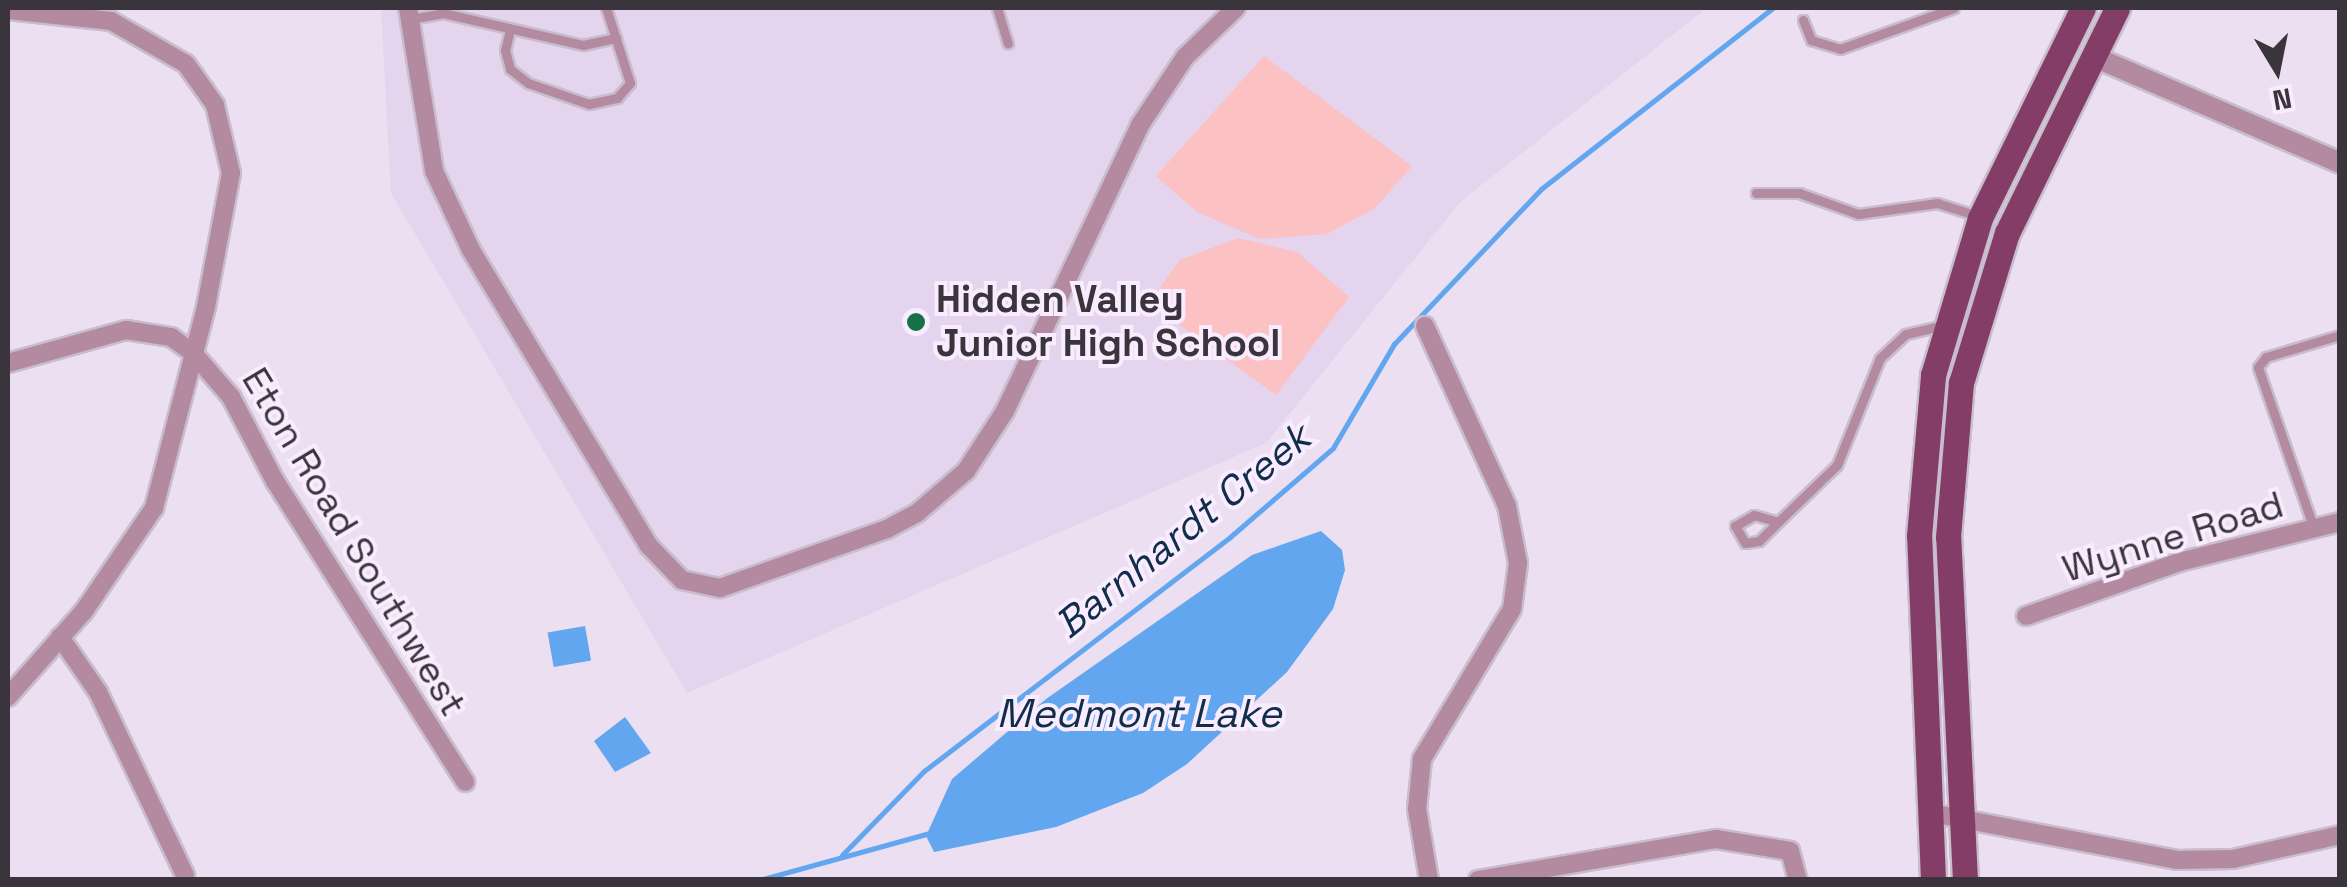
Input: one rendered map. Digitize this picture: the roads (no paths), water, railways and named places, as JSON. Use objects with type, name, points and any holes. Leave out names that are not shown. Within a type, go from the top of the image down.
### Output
[{"type":"main road","points":[[1933,880],[1920,478],[1944,325],[1980,218],[2083,8]]},
{"type":"main road","points":[[1965,880],[1948,537],[1961,384],[2006,233],[2116,8]]},
{"type":"street","points":[[409,13],[434,170],[462,234],[650,546],[682,580],[720,588],[886,529],[917,514],[966,471],[1005,411],[1140,124],[1185,56],[1236,8]]},
{"type":"street","points":[[8,10],[111,21],[186,64],[215,105],[230,173],[194,354],[154,508],[138,541],[8,697]]},
{"type":"street","points":[[2092,56],[2340,163]]},
{"type":"street","points":[[1425,326],[1507,506],[1518,562],[1512,608],[1422,759],[1417,809],[1429,880]]},
{"type":"street","name":"Eton Road Southwest","points":[[8,364],[126,330],[170,337],[194,354],[230,396],[275,481],[464,782]]},
{"type":"street","name":"Wynne Road","points":[[2026,616],[2180,562],[2340,522]]},
{"type":"street","points":[[60,638],[98,692],[185,875]]},
{"type":"street","points":[[1931,814],[2177,860],[2233,859],[2340,835]]},
{"type":"street","points":[[1478,880],[1716,840],[1790,851],[1798,880]]},
{"type":"lane","points":[[510,29],[505,50],[510,69],[558,96],[589,104],[628,92],[606,8]]},
{"type":"lane","points":[[998,8],[1008,43]]},
{"type":"lane","points":[[1803,20],[1811,40],[1840,49],[1954,8]]},
{"type":"lane","points":[[409,13],[452,11],[582,45],[616,38]]},
{"type":"lane","points":[[1756,193],[1799,193],[1844,212],[1937,203],[1980,218]]},
{"type":"lane","points":[[1778,522],[1745,516],[1735,532],[1753,544],[1778,522],[1836,465],[1880,358],[1906,334],[1944,325]]},
{"type":"lane","points":[[2314,529],[2258,367],[2266,358],[2340,335]]},
{"type":"water","name":"Medmont Lake","points":[[1321,531],[1342,550],[1345,570],[1333,609],[1287,672],[1187,764],[1143,793],[1056,827],[934,852],[926,836],[952,779],[1046,699],[1252,555]]},
{"type":"water","points":[[585,626],[591,660],[554,667],[548,633]]},
{"type":"water","points":[[625,717],[651,753],[615,772],[594,741]]},
{"type":"waterway","name":"Barnhardt Creek","points":[[842,855],[924,771],[1230,537],[1333,448],[1394,344],[1541,189],[1773,8]]},
{"type":"waterway","name":"Barnhardt Creek","points":[[759,880],[930,833]]},
{"type":"place","name":"Hidden Valley Junior High School","points":[[916,322]]}]
